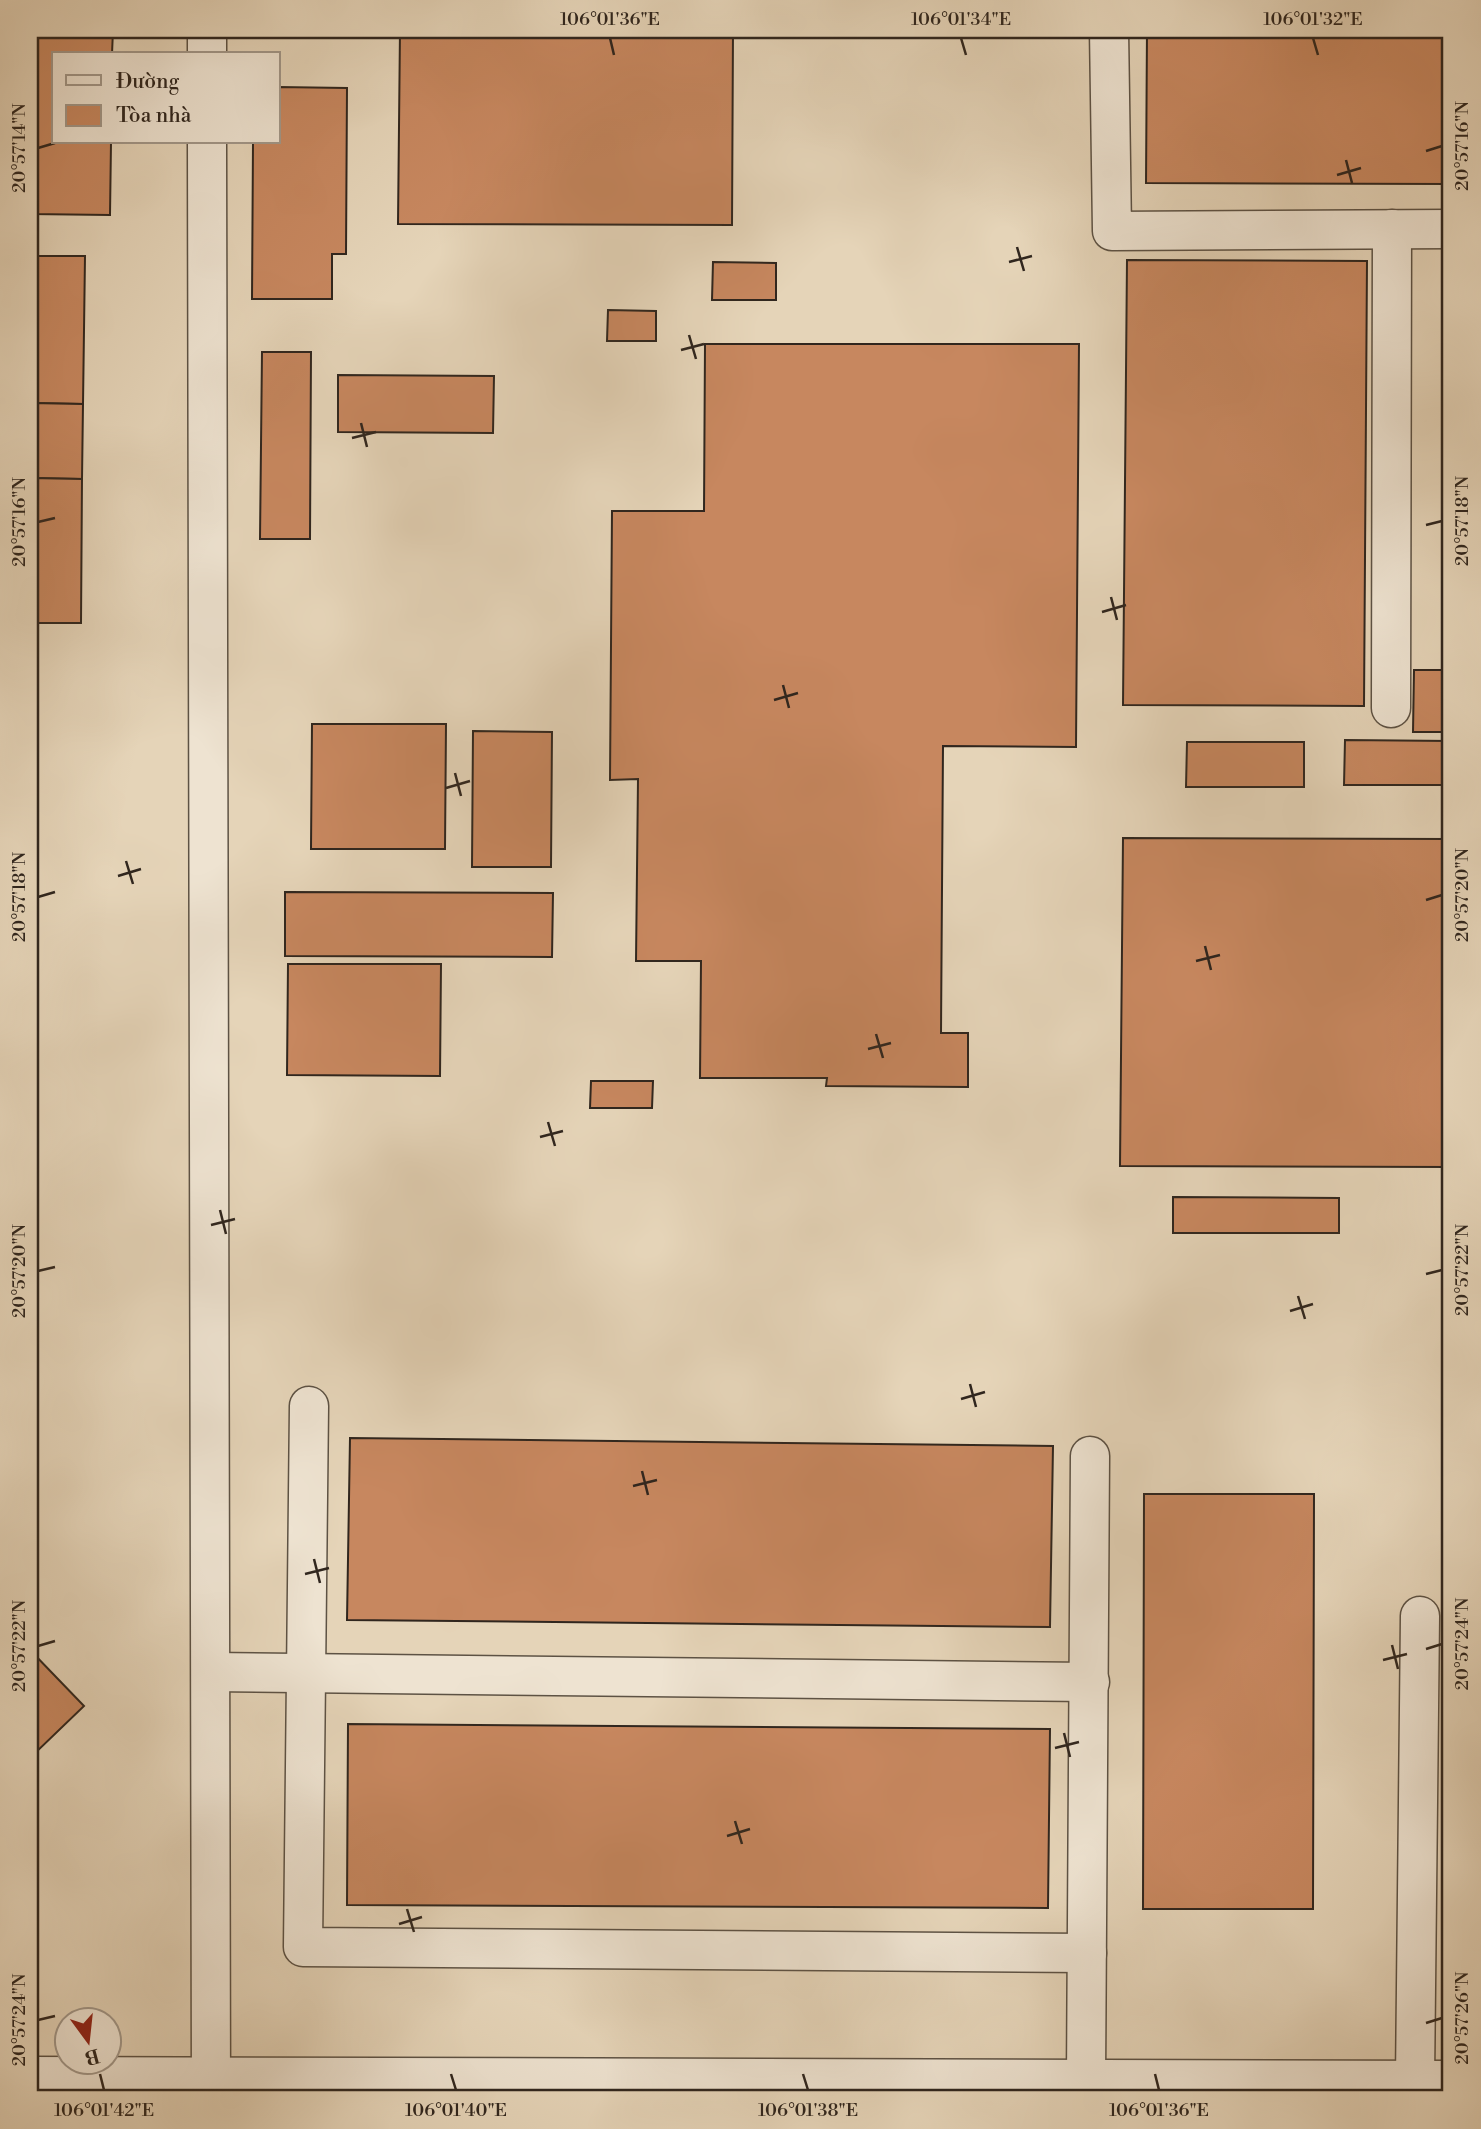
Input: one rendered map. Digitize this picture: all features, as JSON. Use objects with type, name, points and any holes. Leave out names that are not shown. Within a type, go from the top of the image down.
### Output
[{"type":"street","points":[[207,30],[207,52]]},
{"type":"street","points":[[1109,30],[1112,231],[1451,229]]},
{"type":"street","points":[[207,144],[211,2088]]},
{"type":"street","points":[[1391,708],[1392,229]]},
{"type":"street","points":[[309,1406],[303,1947],[1087,1953]]},
{"type":"street","points":[[1086,2079],[1090,1455]]},
{"type":"street","points":[[30,2076],[211,2088],[698,2089],[1086,2079],[1433,2080],[1420,1616]]},
{"type":"street","points":[[211,1672],[1090,1682]]},
{"type":"building","points":[[30,30],[113,30],[112,52],[52,52],[52,144],[111,144],[110,215],[30,214]]},
{"type":"building","points":[[400,30],[733,30],[732,225],[398,224]]},
{"type":"building","points":[[1147,30],[1451,30],[1451,184],[1146,183]]},
{"type":"building","points":[[280,87],[347,88],[346,254],[332,254],[332,299],[252,299],[253,144],[280,144]]},
{"type":"building","points":[[30,256],[85,256],[83,404],[30,403]]},
{"type":"building","points":[[1127,260],[1367,261],[1364,706],[1123,705]]},
{"type":"building","points":[[713,262],[776,263],[776,300],[712,300]]},
{"type":"building","points":[[608,310],[656,311],[656,341],[607,341]]},
{"type":"building","points":[[705,344],[1079,344],[1076,747],[943,746],[941,1033],[968,1033],[968,1087],[826,1086],[827,1078],[700,1078],[701,961],[636,961],[638,779],[610,780],[612,511],[704,511]]},
{"type":"building","points":[[262,352],[311,352],[310,539],[260,539]]},
{"type":"building","points":[[338,375],[494,376],[493,433],[338,432]]},
{"type":"building","points":[[30,403],[83,404],[82,479],[30,478]]},
{"type":"building","points":[[30,478],[82,479],[81,623],[30,623]]},
{"type":"building","points":[[1414,670],[1451,670],[1451,732],[1413,732]]},
{"type":"building","points":[[312,724],[446,724],[445,849],[311,849]]},
{"type":"building","points":[[473,731],[552,732],[551,867],[472,867]]},
{"type":"building","points":[[1345,740],[1451,741],[1451,785],[1344,785]]},
{"type":"building","points":[[1187,742],[1304,742],[1304,787],[1186,787]]},
{"type":"building","points":[[1123,838],[1451,839],[1451,1167],[1120,1166]]},
{"type":"building","points":[[285,892],[553,893],[552,957],[285,956]]},
{"type":"building","points":[[288,964],[441,964],[440,1076],[287,1075]]},
{"type":"building","points":[[591,1081],[653,1081],[652,1108],[590,1108]]},
{"type":"building","points":[[1173,1197],[1339,1198],[1339,1233],[1173,1233]]},
{"type":"building","points":[[350,1438],[1053,1446],[1050,1627],[347,1620]]},
{"type":"building","points":[[1144,1494],[1314,1494],[1313,1909],[1143,1909]]},
{"type":"building","points":[[30,1650],[84,1706],[30,1758]]},
{"type":"building","points":[[348,1724],[1050,1729],[1048,1908],[347,1905]]}]
